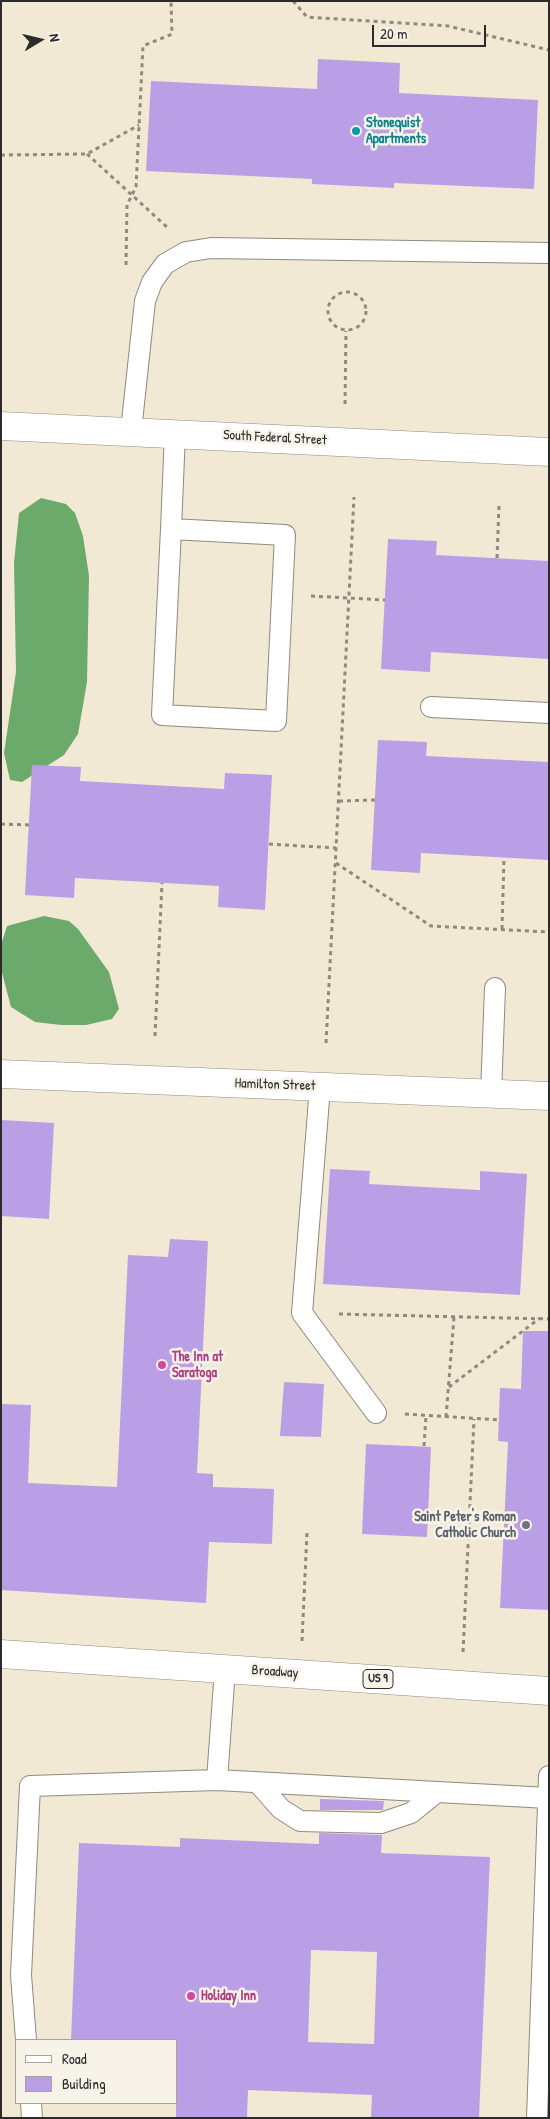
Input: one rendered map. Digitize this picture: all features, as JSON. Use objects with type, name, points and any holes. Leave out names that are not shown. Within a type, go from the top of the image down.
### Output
[{"type":"main road","name":"South Federal Street","points":[[1,426],[549,452]]},
{"type":"main road","name":"Hamilton Street","points":[[1,1074],[549,1096]]},
{"type":"main road","name":"Broadway","points":[[1,1654],[549,1691]]},
{"type":"lane","points":[[131,431],[145,301],[152,282],[165,264],[186,252],[211,248],[549,253]]},
{"type":"lane","points":[[170,529],[285,535],[276,720],[162,715],[170,529],[175,433]]},
{"type":"lane","points":[[431,707],[549,713]]},
{"type":"lane","points":[[491,1094],[495,988]]},
{"type":"lane","points":[[320,1087],[302,1313],[376,1413]]},
{"type":"lane","points":[[217,1780],[225,1669]]},
{"type":"lane","points":[[537,2118],[549,1776]]},
{"type":"lane","points":[[26,2039],[21,1975],[30,1786],[217,1780],[548,1798]]},
{"type":"lane","points":[[258,1783],[281,1809],[300,1821],[381,1823],[411,1813],[437,1792]]},
{"type":"lane","points":[[31,2104],[32,2118]]},
{"type":"path","points":[[126,268],[127,205],[136,187],[143,46],[172,34],[171,1]]},
{"type":"path","points":[[293,1],[307,17],[448,26],[549,50]]},
{"type":"path","points":[[1,155],[88,154],[140,124]]},
{"type":"path","points":[[88,154],[174,234]]},
{"type":"path","points":[[348,291],[358,294],[365,302],[367,312],[364,322],[356,329],[346,331],[337,328],[333,324],[328,310],[331,301],[338,294],[348,291]]},
{"type":"path","points":[[345,404],[346,331]]},
{"type":"path","points":[[326,1043],[354,497]]},
{"type":"path","points":[[497,558],[499,505]]},
{"type":"path","points":[[331,598],[385,600]]},
{"type":"path","points":[[339,801],[375,800]]},
{"type":"path","points":[[1,824],[29,825]]},
{"type":"path","points":[[269,844],[336,848]]},
{"type":"path","points":[[502,929],[504,857]]},
{"type":"path","points":[[336,863],[431,926],[549,932]]},
{"type":"path","points":[[155,1036],[162,883]]},
{"type":"path","points":[[302,1313],[549,1319]]},
{"type":"path","points":[[446,1417],[454,1317]]},
{"type":"path","points":[[449,1387],[540,1318]]},
{"type":"path","points":[[376,1413],[499,1420]]},
{"type":"path","points":[[424,1446],[426,1416]]},
{"type":"path","points":[[461,1685],[474,1419]]},
{"type":"path","points":[[300,1674],[307,1532]]},
{"type":"green space","points":[[41,498],[66,504],[75,513],[83,536],[89,576],[87,682],[78,734],[64,755],[22,782],[10,780],[4,753],[16,672],[14,563],[19,513]]},
{"type":"green space","points":[[44,916],[69,921],[78,929],[109,972],[119,1009],[112,1019],[86,1025],[35,1022],[11,1007],[1,969],[1,945],[7,926]]},
{"type":"building","name":"Stonequist Apartments","points":[[318,59],[400,63],[399,93],[538,100],[534,189],[394,183],[394,188],[312,184],[312,179],[146,171],[151,81],[317,89]]},
{"type":"building","points":[[388,539],[437,541],[436,555],[549,561],[549,659],[431,652],[430,672],[381,669]]},
{"type":"building","points":[[378,740],[427,742],[426,756],[549,762],[549,860],[421,853],[420,873],[371,870]]},
{"type":"building","points":[[32,765],[81,767],[80,781],[224,789],[225,773],[272,775],[265,910],[218,907],[219,886],[75,878],[74,898],[25,895]]},
{"type":"building","points":[[1,1120],[54,1123],[49,1219],[1,1216]]},
{"type":"building","points":[[330,1169],[370,1171],[369,1184],[480,1190],[480,1171],[527,1174],[520,1295],[323,1284]]},
{"type":"building","name":"The Inn at Saratoga","points":[[170,1239],[208,1241],[197,1473],[213,1474],[213,1487],[274,1489],[272,1544],[209,1542],[206,1603],[1,1590],[1,1404],[31,1405],[28,1483],[117,1487],[128,1255],[168,1257]]},
{"type":"building","name":"Saint Peter's Roman Catholic Church","points":[[523,1331],[549,1331],[549,1610],[500,1608],[508,1442],[498,1441],[500,1388],[521,1389]]},
{"type":"building","points":[[284,1382],[324,1384],[321,1437],[280,1436]]},
{"type":"building","points":[[366,1444],[431,1447],[427,1537],[362,1534]]},
{"type":"building","points":[[320,1799],[384,1801],[383,1810],[320,1810]]},
{"type":"building","name":"Holiday Inn","points":[[319,1833],[382,1835],[381,1853],[490,1857],[479,2118],[371,2118],[372,2095],[248,2090],[247,2118],[176,2118],[176,2104],[178,2104],[178,2039],[71,2039],[79,1843],[180,1847],[180,1838],[319,1844]],"holes":[[[311,1950],[377,1952],[374,2044],[308,2042]]]},
{"type":"place","name":"Stonequist Apartments","points":[[356,131]]},
{"type":"place","name":"The Inn at Saratoga","points":[[162,1365]]},
{"type":"place","name":"Saint Peter's Roman Catholic Church","points":[[526,1525]]},
{"type":"place","name":"Holiday Inn","points":[[191,1996]]}]
